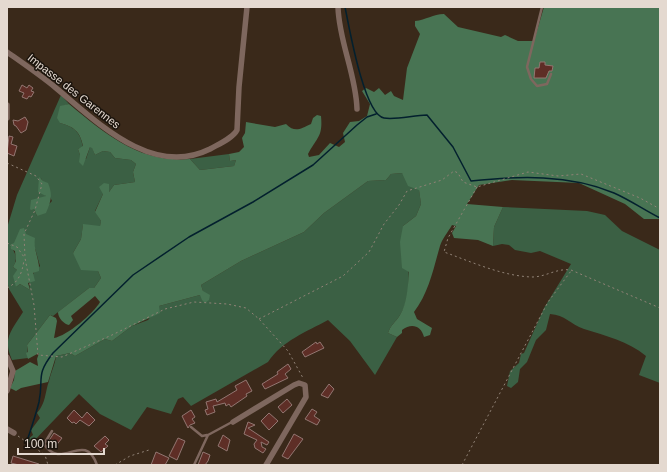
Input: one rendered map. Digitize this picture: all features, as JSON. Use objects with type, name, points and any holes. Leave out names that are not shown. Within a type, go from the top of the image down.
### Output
[{"type":"street","name":"Impasse des Garennes","points":[[7,52],[51,84],[106,131],[119,139],[154,154],[173,156],[194,154],[218,145],[236,133],[247,7]]},
{"type":"street","points":[[338,7],[340,27],[354,77],[357,109]]},
{"type":"street","points":[[7,106],[7,118]]},
{"type":"street","points":[[7,357],[13,371],[7,391]]},
{"type":"street","points":[[233,422],[294,385],[299,383],[305,385],[306,397],[266,465]]},
{"type":"street","points":[[7,429],[14,433]]},
{"type":"lane","points":[[542,7],[527,67],[531,79],[537,86],[547,84],[551,74]]},
{"type":"lane","points":[[190,427],[202,436],[208,435],[233,422]]},
{"type":"lane","points":[[52,430],[44,444],[56,456],[62,457],[76,450],[82,450],[91,454],[98,465]]},
{"type":"lane","points":[[194,465],[208,435]]},
{"type":"path","points":[[7,163],[36,176],[42,184],[35,210],[24,234],[25,258],[34,305],[38,355],[62,357],[165,309],[194,302],[227,304],[246,308],[259,319],[288,351],[303,376],[305,385]]},
{"type":"path","points":[[259,319],[343,276],[369,252],[384,224],[399,205],[407,191],[442,180],[454,171],[458,173],[463,182],[477,187],[528,172],[558,176],[581,174],[640,198],[660,208]]},
{"type":"path","points":[[477,187],[448,238],[444,252],[513,276],[535,277],[562,269],[572,270],[660,308]]},
{"type":"path","points":[[7,243],[17,247],[25,258],[22,274],[14,285],[7,288]]},
{"type":"path","points":[[462,465],[548,302],[572,270]]},
{"type":"path","points":[[14,433],[45,456],[48,465]]},
{"type":"path","points":[[115,465],[130,456],[149,450]]},
{"type":"green space","points":[[544,7],[660,7],[660,219],[644,219],[625,204],[579,183],[512,180],[479,185],[467,204],[503,207],[494,227],[493,246],[478,240],[454,238],[452,233],[456,226],[452,225],[441,243],[427,289],[414,312],[417,319],[432,328],[430,335],[424,337],[421,330],[415,326],[409,326],[402,330],[402,333],[397,337],[388,333],[404,306],[407,295],[409,272],[402,268],[400,242],[403,226],[416,216],[421,204],[419,190],[408,186],[402,173],[391,174],[386,180],[368,181],[324,213],[304,232],[241,261],[201,285],[203,291],[210,295],[209,300],[205,303],[200,295],[159,306],[160,313],[132,326],[112,341],[105,339],[75,356],[70,353],[56,356],[48,382],[21,388],[16,391],[10,388],[14,380],[15,371],[30,362],[38,366],[37,359],[39,353],[28,359],[26,353],[28,352],[27,345],[50,315],[56,318],[57,321],[54,338],[73,329],[97,307],[100,302],[95,296],[71,316],[73,320],[69,325],[62,320],[58,314],[58,312],[89,288],[94,288],[101,278],[98,271],[81,270],[73,253],[81,239],[83,224],[100,226],[101,221],[95,212],[103,194],[99,187],[104,183],[109,184],[109,192],[114,185],[135,182],[133,172],[136,164],[131,160],[115,158],[110,152],[103,151],[95,155],[90,147],[83,166],[79,162],[80,155],[78,149],[83,146],[82,141],[76,130],[60,123],[57,118],[60,106],[69,104],[111,136],[139,152],[172,159],[190,159],[200,170],[234,166],[236,160],[230,161],[229,154],[239,152],[244,147],[242,138],[245,133],[246,122],[275,127],[286,124],[289,127],[298,129],[311,124],[313,118],[317,115],[321,116],[320,133],[308,154],[309,157],[319,155],[330,143],[339,147],[345,142],[343,133],[350,122],[359,121],[367,116],[370,104],[362,91],[366,88],[374,92],[379,88],[385,95],[391,91],[394,96],[403,100],[407,68],[420,34],[415,26],[415,21],[444,14],[458,27],[501,37],[505,35],[518,41],[534,41]]},
{"type":"green space","points":[[61,95],[69,104],[60,107],[60,123],[73,128],[78,133],[83,147],[78,149],[80,155],[86,159],[90,147],[92,147],[95,155],[103,151],[110,152],[115,158],[131,160],[136,164],[133,172],[135,182],[114,185],[109,192],[103,194],[95,211],[101,221],[100,227],[83,225],[81,239],[73,253],[98,271],[101,278],[94,288],[89,288],[53,316],[50,315],[27,345],[28,358],[12,360],[9,352],[8,340],[12,329],[23,312],[9,289],[7,281],[7,228],[17,195]],"holes":[[[41,178],[52,201],[37,216],[34,209],[46,197]],[[14,244],[34,245],[40,266],[31,277],[30,290],[20,284],[16,287],[17,270],[13,267],[16,256],[10,246]]]},
{"type":"green space","points":[[229,154],[230,161],[236,160],[234,166],[200,170],[190,159]]},
{"type":"green space","points":[[402,173],[419,189],[421,204],[416,216],[403,226],[409,272],[409,284],[405,306],[389,330],[388,333],[397,337],[375,375],[350,341],[328,320],[287,343],[280,348],[268,362],[191,406],[183,397],[178,399],[171,414],[147,407],[131,430],[100,414],[79,394],[31,444],[27,440],[33,435],[31,430],[40,418],[37,413],[44,401],[56,356],[70,353],[75,356],[105,339],[112,341],[132,326],[148,320],[159,306],[200,295],[203,291],[201,285],[241,261],[304,232],[324,213],[368,181],[386,180],[391,174]]},
{"type":"green space","points":[[39,177],[48,183],[51,198],[46,213],[37,216],[34,209],[30,209],[31,200],[46,196],[38,192]]},
{"type":"green space","points":[[503,207],[587,211],[605,215],[622,231],[660,250],[660,383],[639,375],[646,356],[632,346],[579,327],[560,316],[550,314],[546,330],[536,340],[527,362],[520,369],[518,382],[511,388],[507,386],[510,371],[519,363],[521,354],[524,353],[544,308],[571,264],[540,251],[531,253],[515,250],[509,245],[502,244],[493,246],[494,227]]},
{"type":"green space","points":[[24,228],[26,234],[35,238],[35,247],[39,267],[39,271],[33,273],[35,281],[28,283],[30,290],[20,284],[16,287],[13,276],[17,270],[13,267],[16,261],[15,251],[11,249],[10,245],[14,243],[20,229]]},
{"type":"building","points":[[540,62],[545,62],[545,65],[553,66],[552,71],[549,71],[546,78],[534,78],[535,68],[539,68]]},
{"type":"building","points":[[22,85],[27,88],[29,85],[33,88],[31,91],[34,92],[31,97],[29,96],[27,99],[22,97],[24,93],[19,91]]},
{"type":"building","points":[[25,117],[28,122],[26,130],[21,133],[14,125],[13,120],[18,121]]},
{"type":"building","points":[[9,136],[13,137],[11,144],[17,146],[14,156],[7,153]]},
{"type":"building","points":[[316,342],[317,344],[320,342],[324,348],[305,357],[302,352]]},
{"type":"building","points":[[288,364],[291,369],[285,374],[288,378],[265,389],[262,384],[278,374],[277,372]]},
{"type":"building","points":[[246,380],[252,391],[246,394],[247,396],[231,407],[229,404],[226,406],[225,403],[213,406],[215,412],[207,415],[205,410],[208,409],[206,402],[216,399],[217,402],[237,390],[235,386]]},
{"type":"building","points":[[329,384],[334,389],[328,398],[321,395]]},
{"type":"building","points":[[287,399],[292,405],[283,413],[278,407]]},
{"type":"building","points":[[312,409],[317,412],[314,416],[320,420],[317,425],[305,419]]},
{"type":"building","points":[[74,410],[82,418],[87,412],[95,420],[89,426],[80,420],[76,424],[74,422],[72,423],[67,418]]},
{"type":"building","points":[[191,410],[195,417],[192,419],[195,423],[190,425],[188,428],[182,416]]},
{"type":"building","points":[[269,413],[278,421],[269,430],[261,421]]},
{"type":"building","points":[[248,422],[255,425],[248,428],[269,442],[267,445],[261,442],[262,447],[266,449],[263,453],[255,448],[254,444],[257,440],[244,434]]},
{"type":"building","points":[[54,433],[62,438],[55,447],[48,442]]},
{"type":"building","points":[[294,434],[303,439],[288,459],[282,456]]},
{"type":"building","points":[[223,435],[230,440],[227,451],[218,446]]},
{"type":"building","points":[[105,436],[109,440],[105,444],[108,446],[101,452],[94,446]]},
{"type":"building","points":[[178,438],[185,441],[177,460],[169,456]]},
{"type":"building","points":[[156,452],[169,458],[165,465],[151,465]]},
{"type":"building","points":[[203,452],[210,455],[208,461],[205,465],[198,465]]},
{"type":"building","points":[[13,456],[39,465],[19,465],[11,463]]},
{"type":"waterway","points":[[345,7],[358,68],[370,102],[377,113],[384,118],[427,115],[453,147],[471,181],[507,178],[543,178],[579,182],[614,193],[660,218]]},
{"type":"waterway","points":[[28,438],[39,402],[42,372],[47,361],[53,353],[133,275],[189,237],[253,202],[313,165],[357,125],[367,117],[376,114]]}]
